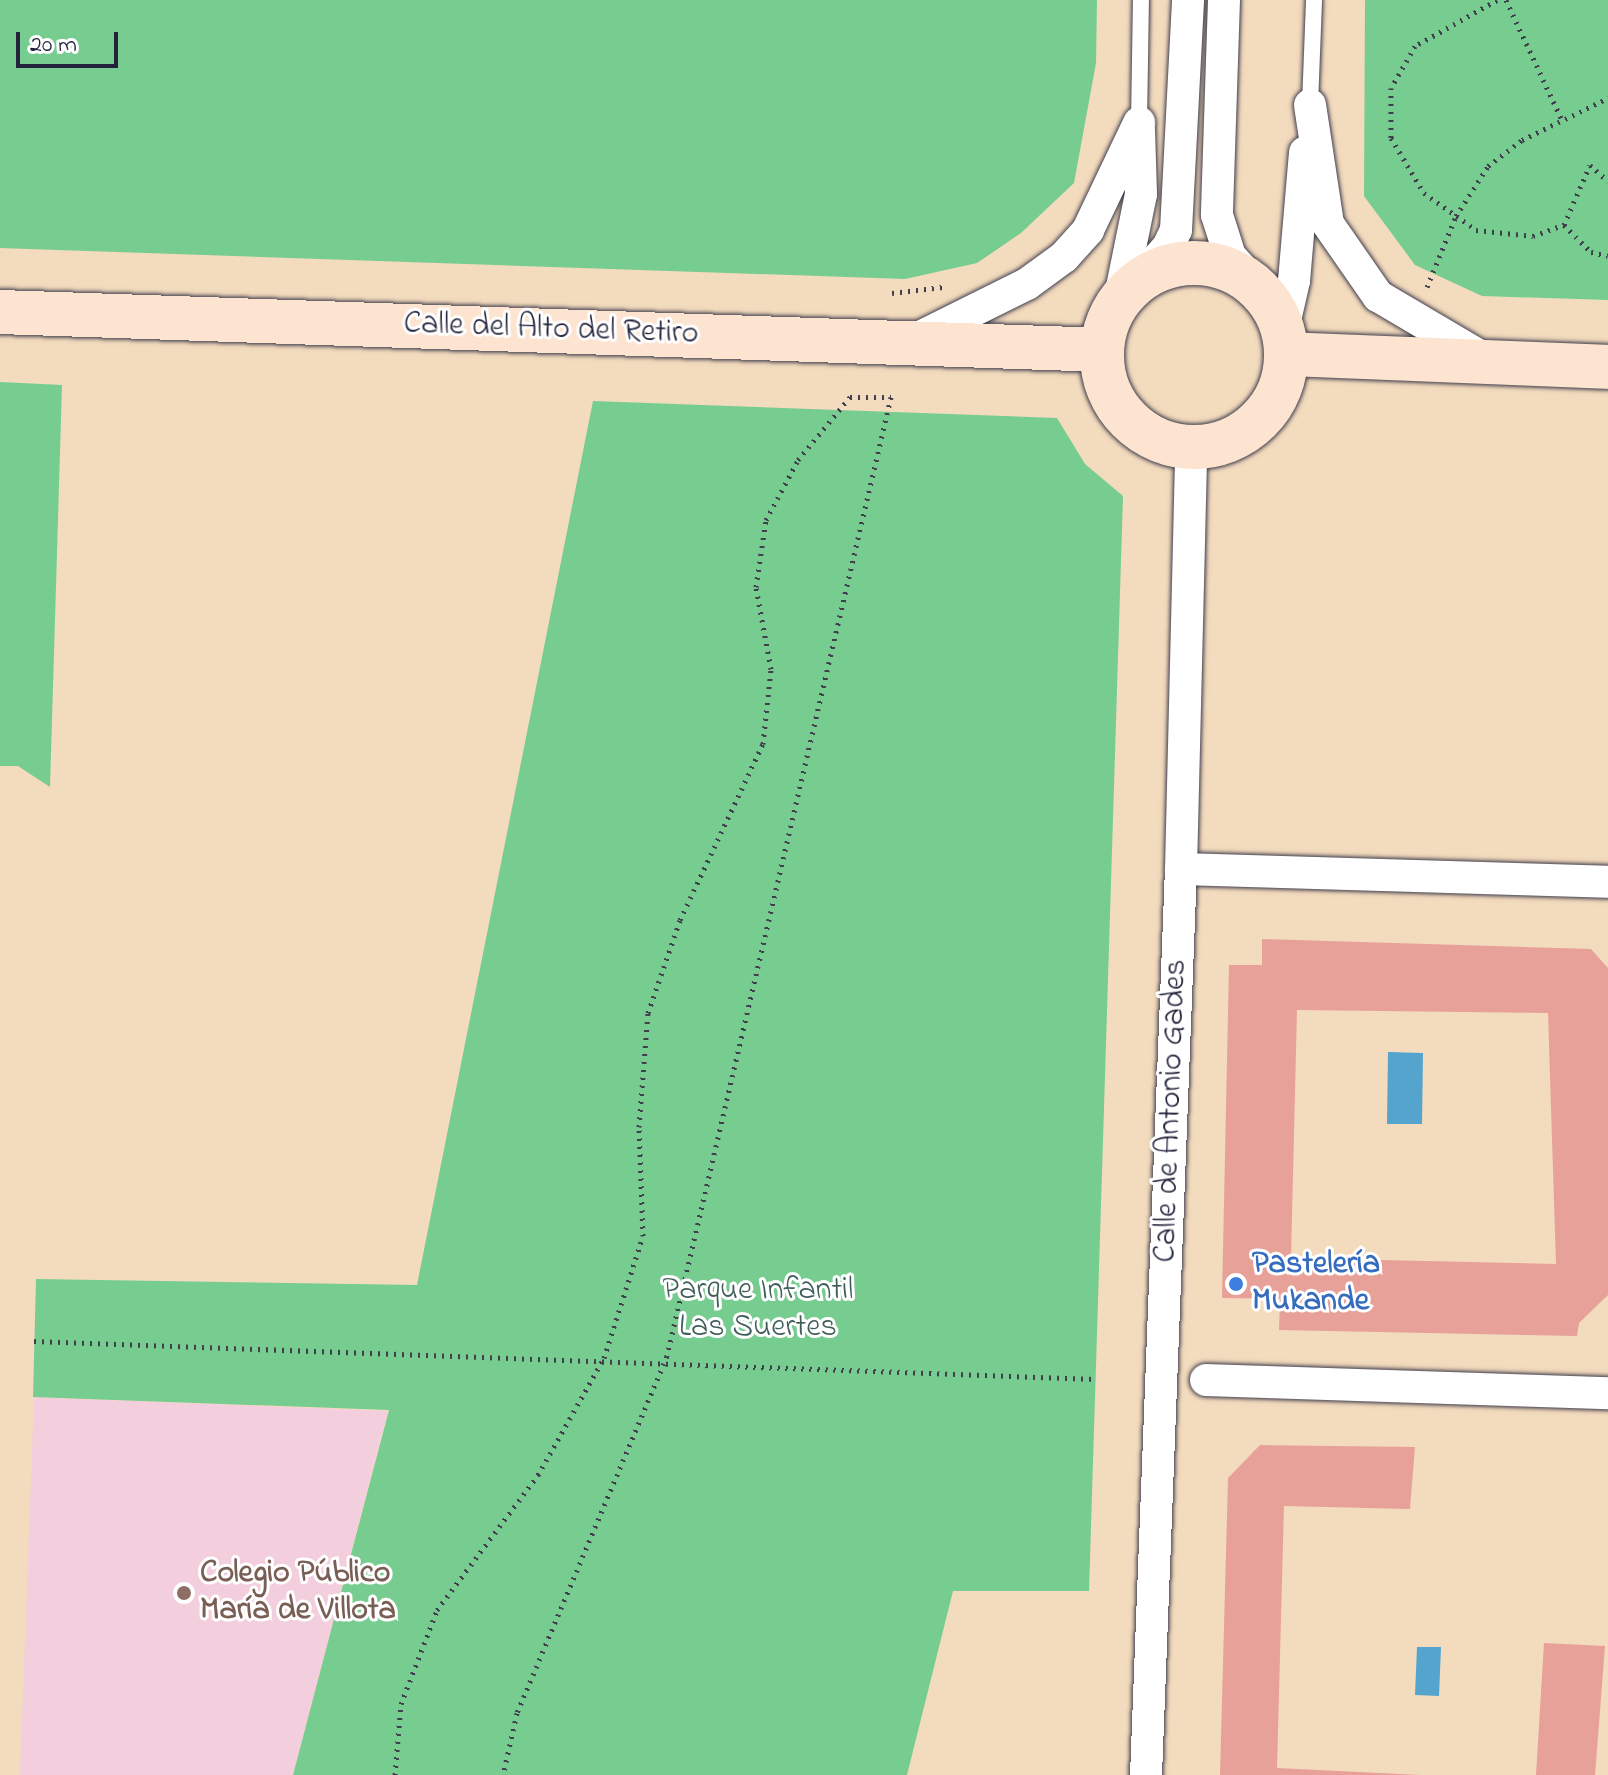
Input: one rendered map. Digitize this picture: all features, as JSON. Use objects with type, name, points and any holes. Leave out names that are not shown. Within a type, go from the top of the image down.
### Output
[{"type":"main road","points":[[1188,263],[1217,266],[1245,277],[1279,327],[1282,383],[1269,410],[1247,431],[1220,444],[1191,447],[1162,442],[1136,428],[1117,406],[1105,379],[1102,350],[1107,324],[1127,294],[1159,270],[1188,263]]},
{"type":"main road","name":"Calle del Alto del Retiro","points":[[0,312],[912,341],[1102,350]]},
{"type":"main road","points":[[1279,327],[1491,363],[1608,367]]},
{"type":"street","points":[[1127,294],[1168,247],[1176,230],[1188,0]]},
{"type":"street","points":[[1224,0],[1217,194],[1219,228],[1230,256],[1279,327]]},
{"type":"street","points":[[1279,327],[1294,281],[1310,105]]},
{"type":"street","points":[[1310,105],[1328,224],[1378,296],[1491,363]]},
{"type":"street","points":[[1127,294],[1141,194],[1139,123]]},
{"type":"street","points":[[912,341],[1027,284],[1064,257],[1088,230],[1139,123]]},
{"type":"street","name":"Calle de Antonio Gades","points":[[1146,1775],[1181,869],[1191,447]]},
{"type":"street","points":[[1181,869],[1608,882]]},
{"type":"street","points":[[1206,1380],[1608,1393]]},
{"type":"lane","points":[[1139,123],[1141,0]]},
{"type":"lane","points":[[1310,105],[1314,0]]},
{"type":"path","points":[[1497,0],[1415,46],[1391,88],[1391,138],[1424,193],[1476,230],[1533,236],[1564,225],[1590,165],[1608,181]]},
{"type":"path","points":[[1506,0],[1561,118]]},
{"type":"path","points":[[1425,292],[1456,216],[1488,166],[1561,118],[1608,98]]},
{"type":"path","points":[[1564,225],[1591,252],[1608,256]]},
{"type":"path","points":[[395,1775],[401,1704],[437,1610],[538,1475],[604,1358],[643,1236],[639,1127],[648,1013],[680,920],[763,744],[771,669],[756,587],[766,520],[798,460],[850,397],[891,397],[665,1361],[517,1713],[503,1775]]},
{"type":"path","points":[[34,1341],[604,1358],[1095,1379]]},
{"type":"shaded area","name":"Colegio Público María de Villota","points":[[34,1397],[388,1411],[293,1775],[20,1775]]},
{"type":"green space","points":[[0,0],[1097,0],[1096,63],[1074,183],[1021,233],[977,263],[905,279],[0,248]]},
{"type":"green space","points":[[1365,0],[1608,0],[1608,300],[1482,296],[1415,265],[1364,196]]},
{"type":"green space","points":[[0,382],[62,385],[50,787],[18,766],[0,766]]},
{"type":"green space","name":"Parque Infantil Las Suertes","points":[[593,401],[1057,418],[1085,464],[1123,496],[1089,1591],[953,1591],[907,1775],[293,1775],[389,1410],[33,1397],[36,1279],[417,1285]]},
{"type":"water","points":[[1388,1052],[1423,1053],[1422,1124],[1387,1124]]},
{"type":"water","points":[[1417,1647],[1441,1647],[1439,1696],[1415,1695]]},
{"type":"building","points":[[1262,939],[1591,949],[1608,968],[1608,1295],[1579,1323],[1577,1336],[1279,1330],[1280,1299],[1222,1298],[1229,965],[1262,965]],"holes":[[[1297,1010],[1548,1013],[1556,1264],[1291,1258]]]},
{"type":"building","points":[[1260,1445],[1415,1447],[1410,1509],[1284,1506],[1277,1768],[1420,1775],[1220,1775],[1228,1478]]},
{"type":"building","points":[[1544,1643],[1605,1646],[1595,1775],[1536,1775]]},
{"type":"place","name":"Pastelería Mukande","points":[[1236,1284]]},
{"type":"place","name":"Colegio Público María de Villota","points":[[184,1593]]}]
